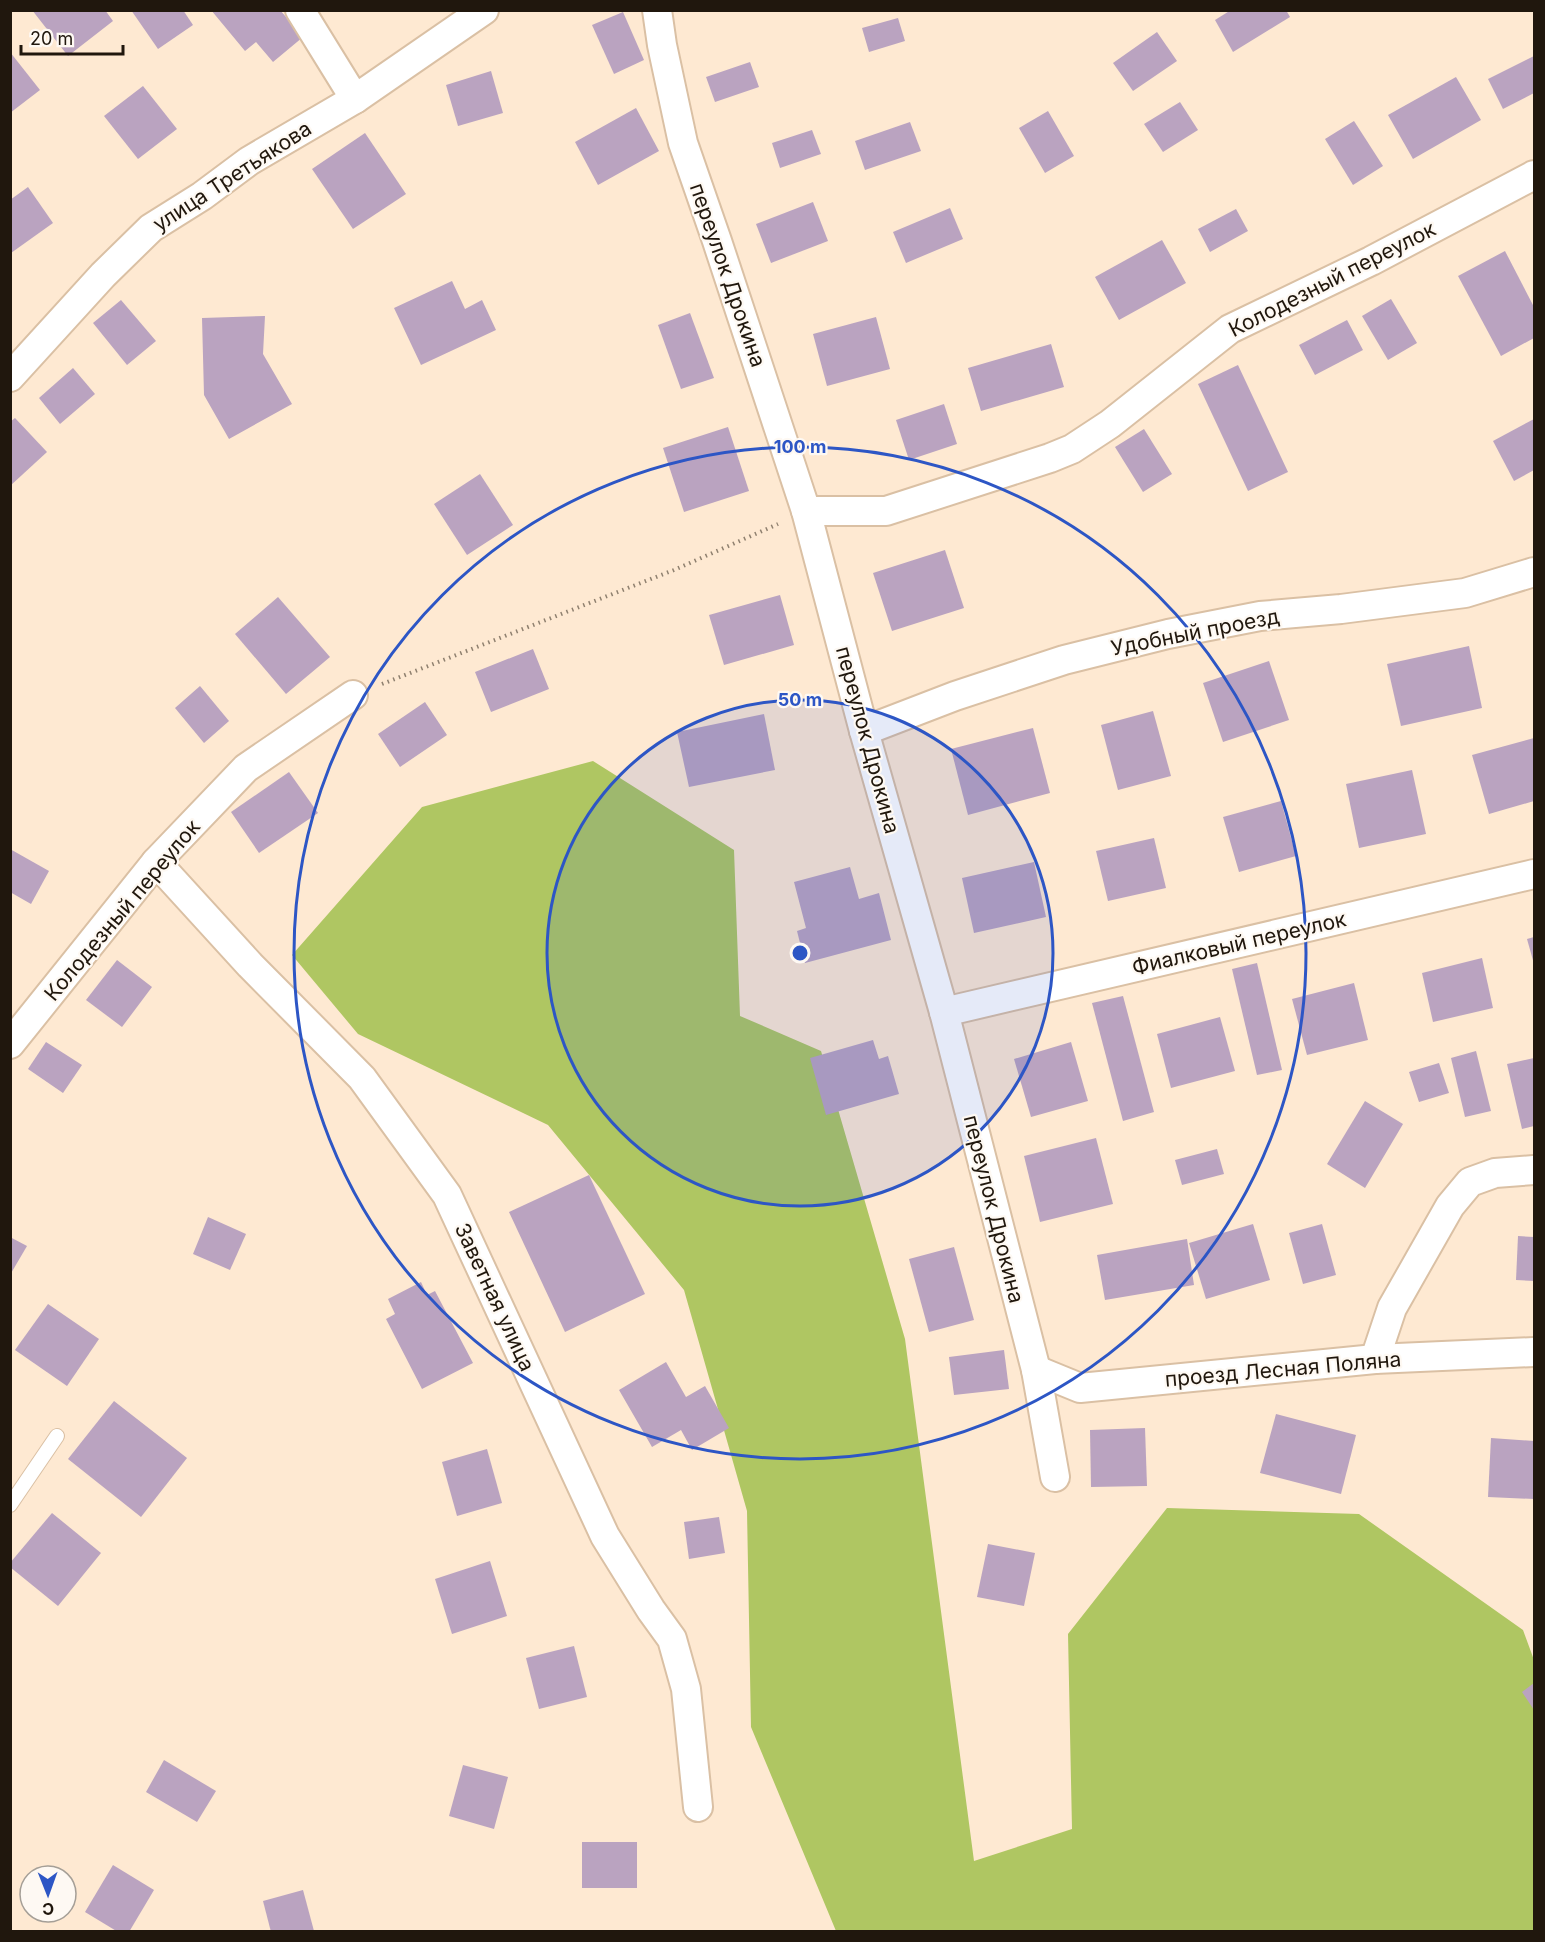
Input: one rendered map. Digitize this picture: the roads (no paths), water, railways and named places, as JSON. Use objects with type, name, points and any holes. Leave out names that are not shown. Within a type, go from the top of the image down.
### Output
[{"type":"street","points":[[300,10],[355,99]]},
{"type":"street","name":"улица Третьякова","points":[[10,377],[102,275],[151,228],[202,196],[249,161],[355,99],[484,10]]},
{"type":"street","name":"переулок Дрокина","points":[[657,10],[662,45],[683,142],[806,511],[864,731],[944,1012],[1036,1370],[1055,1477]]},
{"type":"street","name":"Колодезный переулок","points":[[806,511],[885,511],[1050,458],[1072,448],[1110,424],[1230,328],[1371,261],[1534,175]]},
{"type":"street","name":"Удобный проезд","points":[[864,731],[955,696],[1064,660],[1168,634],[1260,616],[1341,609],[1465,593],[1534,572]]},
{"type":"street","name":"Колодезный переулок","points":[[10,1044],[156,862],[246,768],[353,695]]},
{"type":"street","name":"Заветная улица","points":[[156,862],[250,965],[362,1078],[447,1195],[605,1536],[672,1639],[686,1689],[698,1807]]},
{"type":"street","name":"Фиалковый переулок","points":[[944,1012],[1534,874]]},
{"type":"street","points":[[1375,1359],[1392,1308],[1450,1206],[1470,1182],[1495,1173],[1534,1170]]},
{"type":"street","name":"проезд Лесная Поляна","points":[[1036,1370],[1080,1388],[1375,1359],[1534,1352]]},
{"type":"lane","points":[[10,1505],[57,1436]]}]
